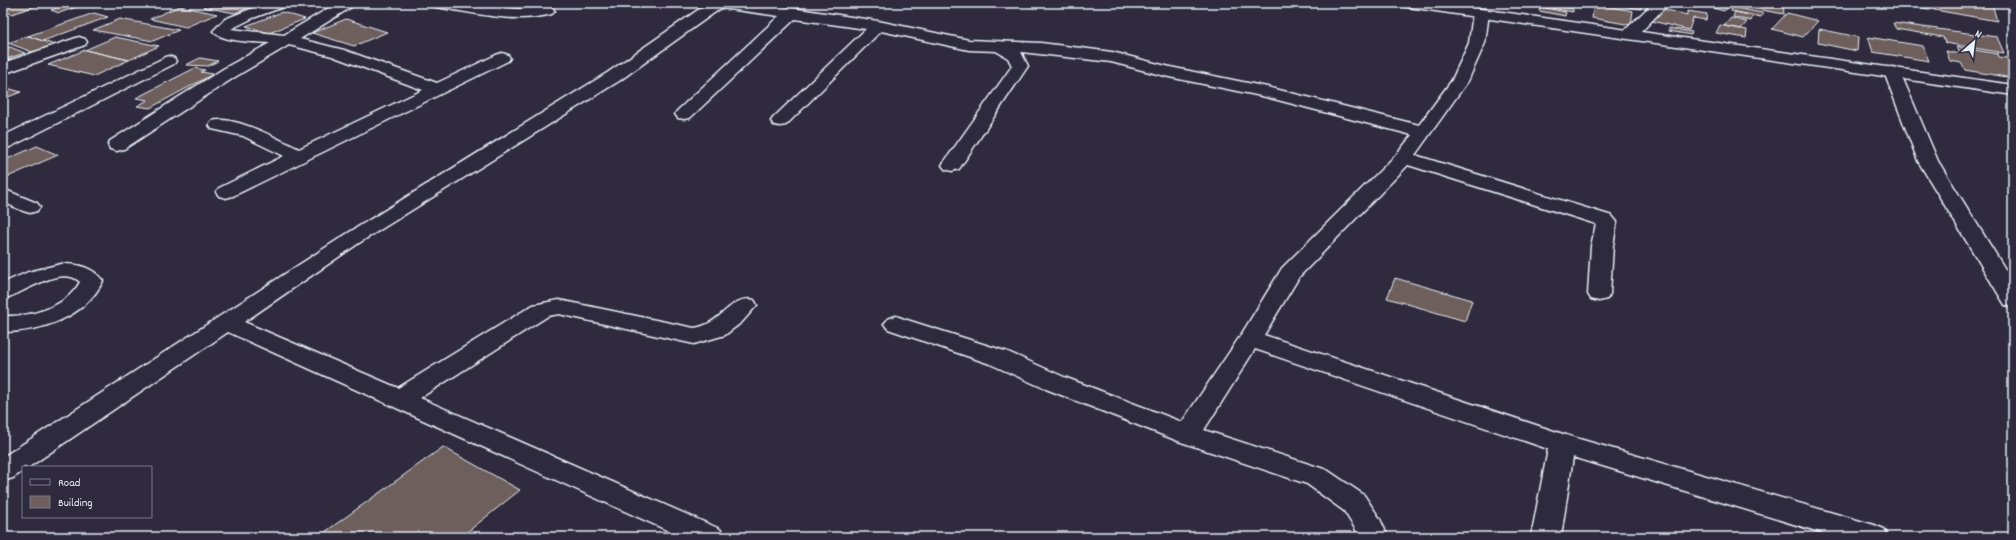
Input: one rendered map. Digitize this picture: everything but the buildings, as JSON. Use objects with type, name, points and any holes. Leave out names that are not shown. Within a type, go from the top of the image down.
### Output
[{"type":"street","points":[[281,3],[240,18],[228,24],[221,31],[234,35],[287,40],[338,53],[436,89]]},
{"type":"street","points":[[117,145],[230,73],[348,3]]},
{"type":"street","points":[[436,3],[518,14],[547,11]]},
{"type":"street","points":[[3,471],[352,239],[613,77],[718,3],[878,26],[969,45],[1002,48],[1041,48],[1112,57],[1169,72],[1267,92],[1423,132]]},
{"type":"street","points":[[1408,3],[2013,90]]},
{"type":"street","points":[[1630,34],[1662,3]]},
{"type":"street","points":[[684,114],[792,13]]},
{"type":"street","points":[[1187,434],[1250,339],[1290,273],[1404,158],[1460,81],[1477,43],[1481,13]]},
{"type":"street","points":[[780,121],[878,26]]},
{"type":"street","points":[[3,69],[79,42]]},
{"type":"street","points":[[952,165],[1020,66],[1015,55],[1002,48]]},
{"type":"street","points":[[226,192],[502,58]]},
{"type":"street","points":[[3,143],[168,61]]},
{"type":"street","points":[[1892,72],[1928,161],[2013,300]]},
{"type":"street","points":[[218,125],[249,132],[298,156]]},
{"type":"street","points":[[1404,158],[1605,220],[1607,222],[1602,246],[1598,294]]},
{"type":"street","points":[[3,195],[30,207]]},
{"type":"street","points":[[3,292],[14,285],[35,276],[56,271],[74,270],[87,274],[92,281],[89,291],[79,301],[63,310],[44,318],[23,323],[3,324]]},
{"type":"street","points":[[400,399],[541,310],[559,307],[694,336],[706,336],[717,331],[746,305]]},
{"type":"street","points":[[227,323],[710,537]]},
{"type":"street","points":[[896,324],[999,358],[1055,383],[1187,434],[1317,477],[1354,503],[1370,527],[1373,537]]},
{"type":"street","points":[[1250,339],[1562,444],[1822,529],[1874,537]]},
{"type":"street","points":[[1546,537],[1562,444]]}]
